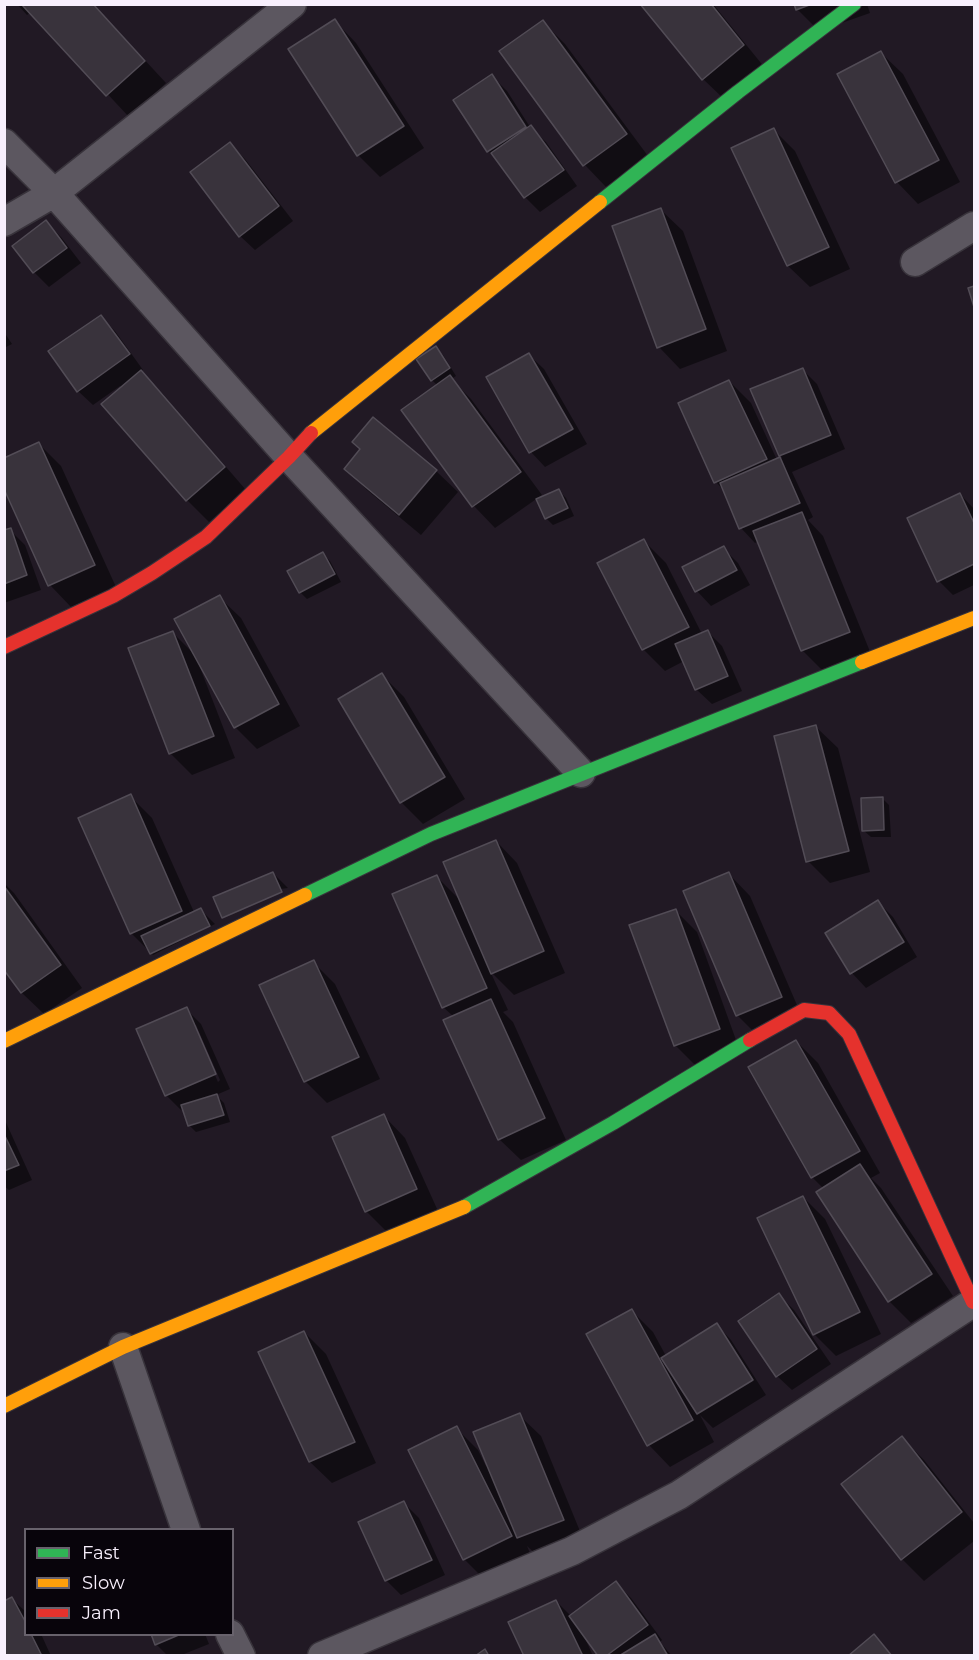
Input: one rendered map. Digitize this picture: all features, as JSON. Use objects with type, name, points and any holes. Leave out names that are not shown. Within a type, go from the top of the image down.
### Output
[{"type":"street","points":[[4,222],[54,193],[292,4]]},
{"type":"street","points":[[4,647],[113,596],[206,537],[316,428],[738,92],[854,4]]},
{"type":"street","points":[[4,143],[54,193],[289,457],[581,773]]},
{"type":"street","points":[[915,262],[975,226]]},
{"type":"street","points":[[4,1041],[430,834],[975,618]]},
{"type":"street","points":[[4,1406],[123,1347],[456,1211],[613,1123],[804,1010],[829,1013],[849,1034],[974,1302],[679,1496],[572,1551],[322,1656]]},
{"type":"street","points":[[123,1347],[185,1528]]},
{"type":"street","points":[[231,1636],[241,1656]]},
{"type":"building","points":[[93,4],[145,61],[106,96],[22,5]]},
{"type":"building","points":[[640,4],[711,4],[744,45],[702,80]]},
{"type":"building","points":[[794,4],[812,4],[796,10]]},
{"type":"building","points":[[335,19],[404,126],[357,156],[288,49]]},
{"type":"building","points":[[543,20],[627,134],[583,166],[499,51]]},
{"type":"building","points":[[881,51],[939,160],[895,183],[837,74]]},
{"type":"building","points":[[492,74],[526,127],[487,152],[453,100]]},
{"type":"building","points":[[531,125],[564,170],[524,198],[491,153]]},
{"type":"building","points":[[774,128],[829,247],[787,266],[731,148]]},
{"type":"building","points":[[230,142],[279,206],[239,237],[190,172]]},
{"type":"building","points":[[661,208],[706,329],[657,348],[612,226]]},
{"type":"building","points":[[46,220],[67,248],[33,273],[12,246]]},
{"type":"building","points":[[974,286],[974,307],[968,288]]},
{"type":"building","points":[[101,315],[130,354],[77,392],[48,351]]},
{"type":"building","points":[[436,346],[450,368],[431,381],[416,359]]},
{"type":"building","points":[[529,353],[573,429],[529,453],[486,377]]},
{"type":"building","points":[[803,368],[831,435],[779,456],[750,389]]},
{"type":"building","points":[[141,370],[225,467],[186,501],[101,404]]},
{"type":"building","points":[[450,375],[521,472],[472,507],[401,410]]},
{"type":"building","points":[[729,380],[767,459],[714,483],[678,403]]},
{"type":"building","points":[[373,417],[437,470],[399,515],[344,469],[360,449],[352,442]]},
{"type":"building","points":[[39,442],[95,565],[48,586],[4,489],[4,458]]},
{"type":"building","points":[[780,457],[800,503],[739,529],[720,483]]},
{"type":"building","points":[[559,489],[568,508],[545,519],[536,499]]},
{"type":"building","points":[[960,493],[974,523],[974,564],[937,582],[907,518]]},
{"type":"building","points":[[802,512],[850,632],[801,651],[753,531]]},
{"type":"building","points":[[11,528],[27,575],[4,584],[4,530]]},
{"type":"building","points":[[644,539],[689,627],[642,650],[597,563]]},
{"type":"building","points":[[724,546],[737,570],[695,592],[682,567]]},
{"type":"building","points":[[323,552],[335,574],[299,593],[287,571]]},
{"type":"building","points":[[220,595],[279,704],[234,728],[174,619]]},
{"type":"building","points":[[708,630],[728,676],[695,690],[675,644]]},
{"type":"building","points":[[173,631],[214,736],[169,754],[128,648]]},
{"type":"building","points":[[382,673],[445,777],[400,803],[338,699]]},
{"type":"building","points":[[816,725],[849,851],[806,862],[774,736]]},
{"type":"building","points":[[131,794],[182,911],[130,934],[78,818]]},
{"type":"building","points":[[883,797],[884,830],[862,831],[861,798]]},
{"type":"building","points":[[496,840],[544,951],[491,974],[443,862]]},
{"type":"building","points":[[273,872],[282,892],[222,918],[213,897]]},
{"type":"building","points":[[729,872],[782,997],[736,1016],[683,891]]},
{"type":"building","points":[[437,875],[487,988],[442,1008],[392,894]]},
{"type":"building","points":[[4,886],[61,965],[21,993],[4,970]]},
{"type":"building","points":[[878,900],[904,942],[850,974],[825,933]]},
{"type":"building","points":[[201,908],[210,926],[150,954],[141,936]]},
{"type":"building","points":[[676,909],[720,1029],[674,1046],[629,925]]},
{"type":"building","points":[[314,960],[359,1057],[304,1082],[259,985]]},
{"type":"building","points":[[491,999],[545,1118],[498,1140],[443,1020]]},
{"type":"building","points":[[187,1007],[216,1074],[165,1096],[136,1029]]},
{"type":"building","points":[[796,1040],[860,1151],[811,1178],[748,1067]]},
{"type":"building","points":[[217,1094],[224,1115],[188,1126],[181,1105]]},
{"type":"building","points":[[384,1114],[417,1189],[365,1212],[332,1137]]},
{"type":"building","points":[[4,1134],[19,1165],[4,1171]]},
{"type":"building","points":[[860,1164],[932,1274],[888,1302],[816,1192]]},
{"type":"building","points":[[803,1196],[860,1312],[813,1335],[757,1218]]},
{"type":"building","points":[[779,1293],[817,1349],[776,1377],[738,1321]]},
{"type":"building","points":[[632,1309],[693,1420],[647,1446],[586,1334]]},
{"type":"building","points":[[717,1323],[753,1380],[697,1414],[661,1358]]},
{"type":"building","points":[[304,1331],[355,1442],[309,1462],[258,1352]]},
{"type":"building","points":[[520,1413],[564,1520],[517,1538],[473,1432]]},
{"type":"building","points":[[457,1426],[512,1536],[463,1560],[408,1450]]},
{"type":"building","points":[[902,1436],[962,1512],[901,1560],[841,1484]]},
{"type":"building","points":[[404,1501],[432,1560],[385,1581],[358,1522]]},
{"type":"building","points":[[616,1581],[648,1625],[606,1656],[598,1656],[569,1616]]},
{"type":"building","points":[[12,1597],[24,1619],[24,1636],[32,1636],[42,1656],[4,1656],[4,1601]]},
{"type":"building","points":[[556,1600],[583,1656],[524,1656],[508,1622]]},
{"type":"building","points":[[655,1634],[668,1656],[619,1656]]},
{"type":"building","points":[[874,1634],[892,1656],[848,1656]]},
{"type":"building","points":[[152,1636],[176,1636],[155,1645]]},
{"type":"building","points":[[485,1649],[489,1656],[475,1656]]},
{"type":"traffic: fast","points":[[600,202],[738,92],[854,4]]},
{"type":"traffic: fast","points":[[305,895],[431,834],[862,662]]},
{"type":"traffic: fast","points":[[464,1207],[613,1123],[750,1040]]},
{"type":"traffic: slow","points":[[311,433],[600,202]]},
{"type":"traffic: slow","points":[[862,662],[974,618]]},
{"type":"traffic: slow","points":[[4,1041],[305,895]]},
{"type":"traffic: slow","points":[[4,1406],[123,1347],[464,1207]]},
{"type":"traffic: jam","points":[[4,647],[113,596],[206,537],[311,433]]},
{"type":"traffic: jam","points":[[750,1040],[804,1010],[829,1013],[849,1034],[973,1302]]}]
